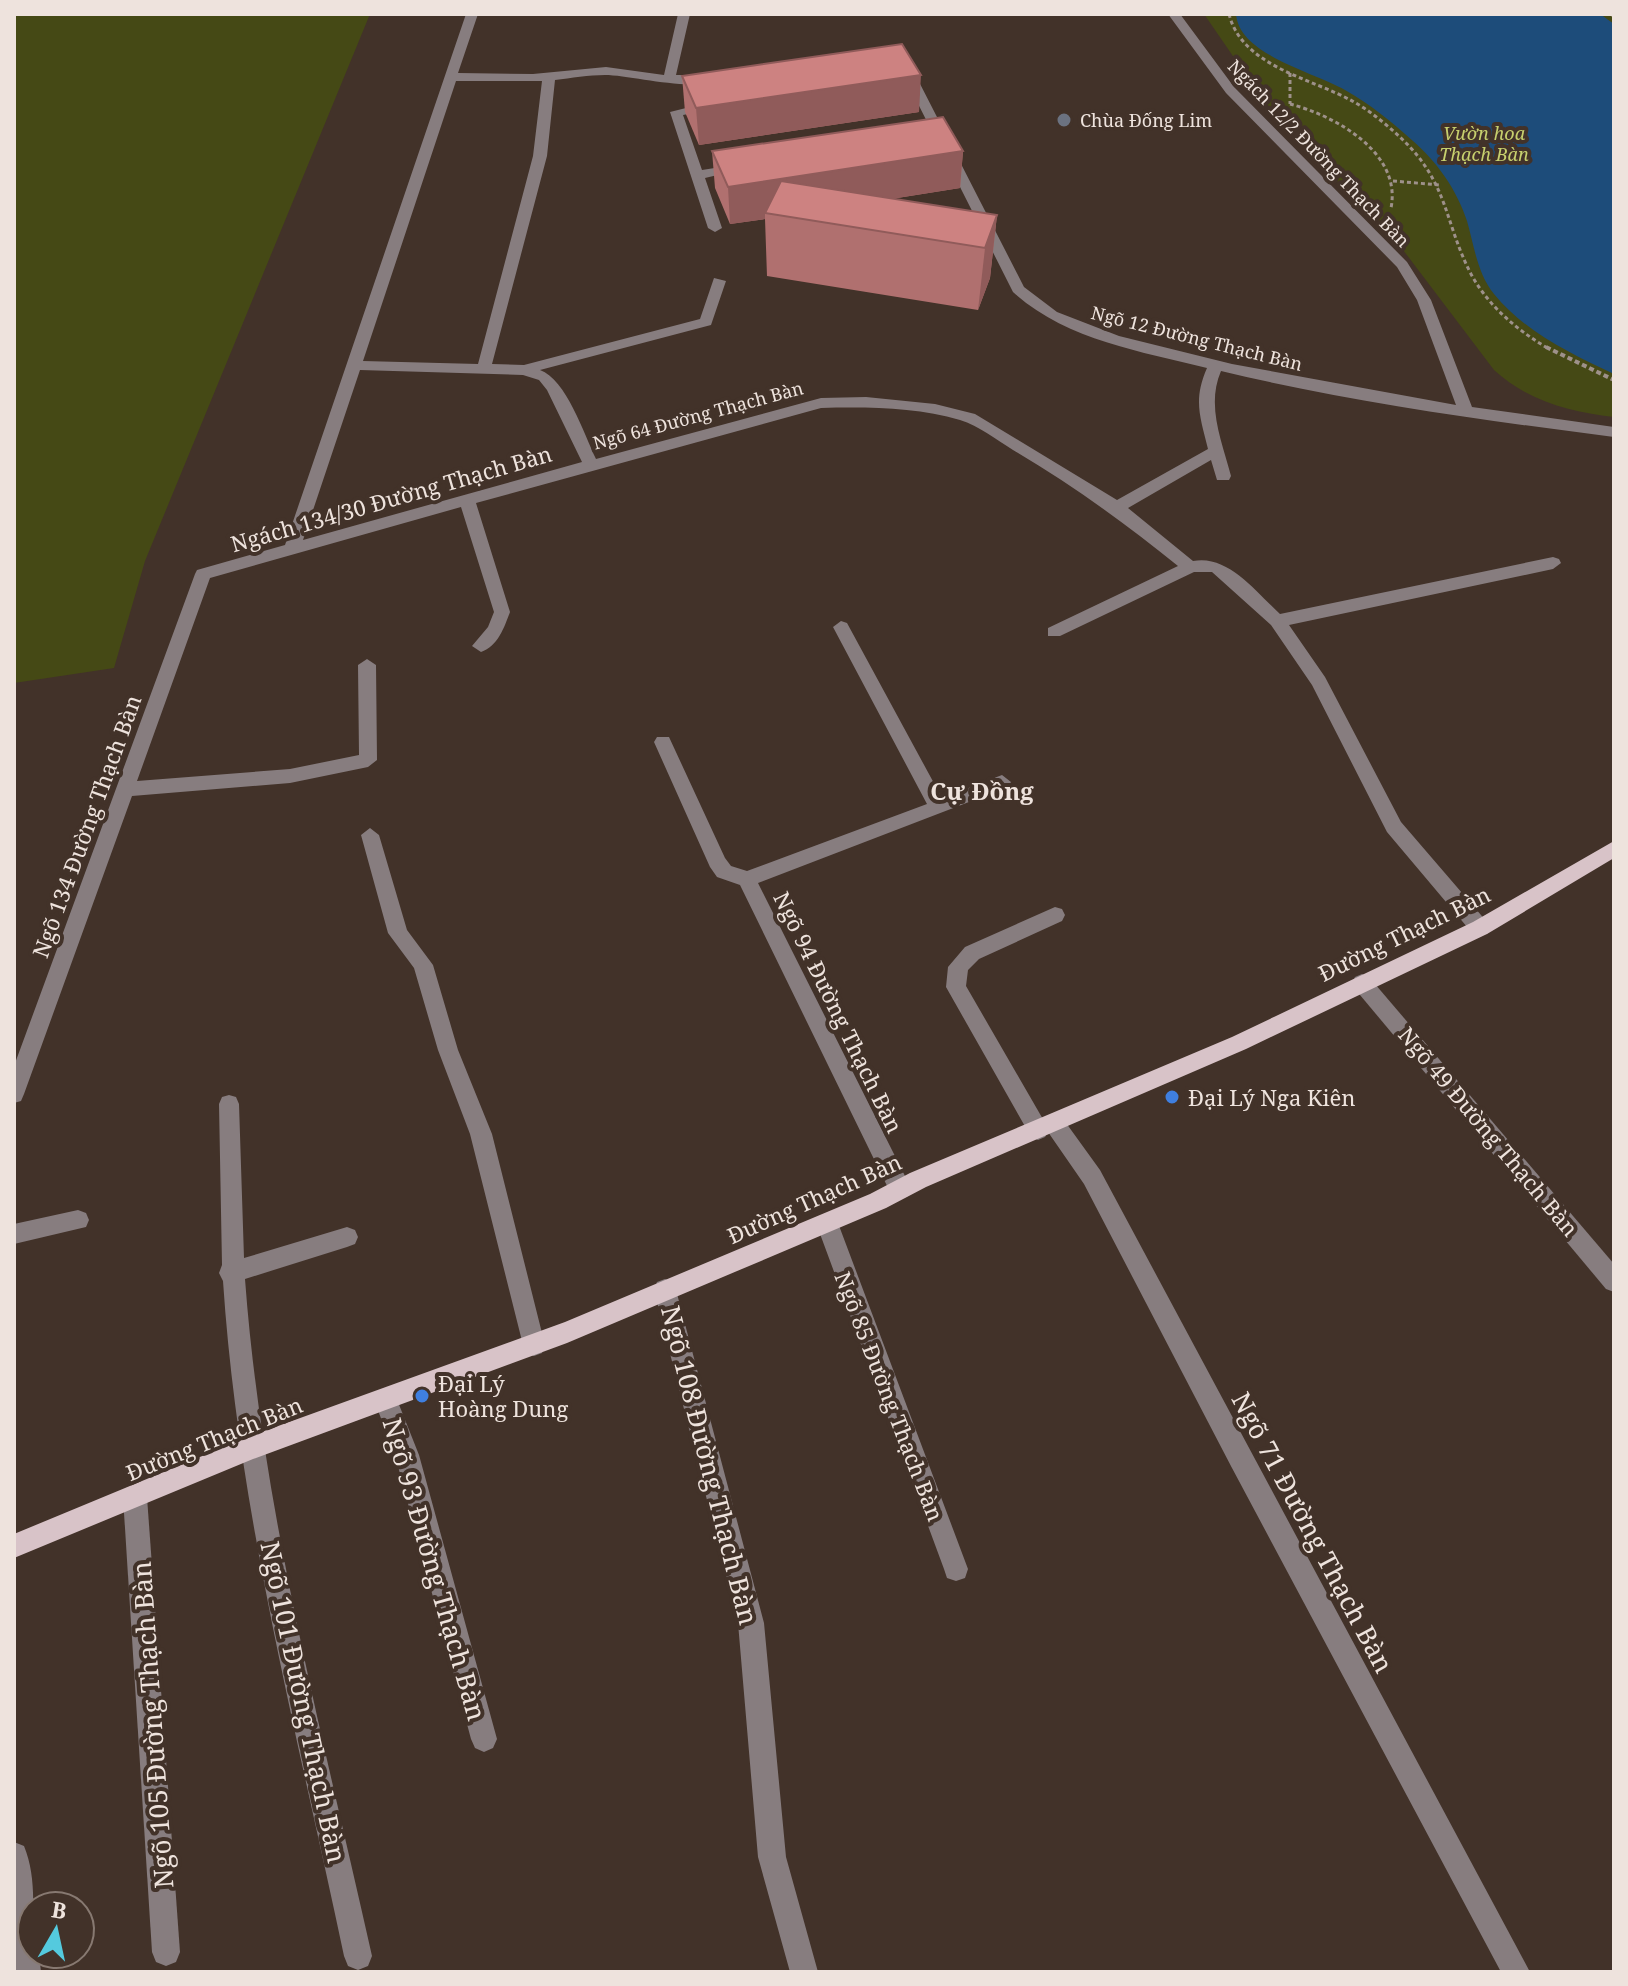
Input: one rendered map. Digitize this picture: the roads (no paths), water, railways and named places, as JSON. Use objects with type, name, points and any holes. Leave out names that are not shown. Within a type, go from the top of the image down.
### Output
[{"type":"main road","name":"Đường Thạch Bàn","points":[[14,1546],[253,1447],[534,1345],[827,1223],[1239,1043],[1480,928],[1614,849]]},
{"type":"street","points":[[292,549],[472,14]]},
{"type":"street","points":[[669,80],[684,14]]},
{"type":"street","name":"Ngách 12/2 Đường Thạch Bàn","points":[[1174,14],[1245,105],[1402,265],[1424,300],[1466,411]]},
{"type":"street","points":[[451,77],[549,77],[606,71],[669,80],[719,79]]},
{"type":"street","points":[[484,368],[540,156],[549,77]]},
{"type":"street","name":"Ngõ 12 Đường Thạch Bàn","points":[[902,77],[1003,272],[1034,306],[1062,321],[1216,365],[1388,400],[1614,432]]},
{"type":"street","points":[[715,228],[676,112],[722,104]]},
{"type":"street","points":[[697,175],[758,165]]},
{"type":"street","points":[[354,365],[524,370],[706,322],[719,281]]},
{"type":"street","points":[[1216,365],[1204,396],[1223,476]]},
{"type":"street","name":"Ngõ 64 Đường Thạch Bàn","points":[[524,370],[544,377],[554,388],[591,465],[775,414],[847,401],[956,413],[1034,455],[1116,507],[1190,567],[1207,564],[1218,568],[1277,621],[1319,682],[1394,827],[1480,928]]},
{"type":"street","points":[[1116,507],[1216,451]]},
{"type":"street","name":"Ngách 134/30 Đường Thạch Bàn","points":[[203,574],[591,465]]},
{"type":"street","points":[[467,500],[502,612],[495,630],[481,646]]},
{"type":"street","points":[[1277,621],[1553,563]]},
{"type":"street","points":[[1054,632],[1190,567]]},
{"type":"street","name":"Ngõ 134 Đường Thạch Bàn","points":[[14,1094],[203,574]]},
{"type":"street","points":[[841,627],[938,807]]},
{"type":"street","points":[[124,789],[290,776],[368,760],[367,665]]},
{"type":"street","points":[[663,742],[717,862],[724,872],[747,879]]},
{"type":"street","name":"Ngõ 94 Đường Thạch Bàn","points":[[900,1189],[747,879],[1002,782]]},
{"type":"street","points":[[370,835],[398,933],[423,965],[448,1050],[481,1134],[534,1345]]},
{"type":"street","name":"Ngõ 71 Đường Thạch Bàn","points":[[1055,915],[972,953],[958,967],[956,987],[1046,1126],[1092,1177],[1240,1460],[1516,1972]]},
{"type":"street","name":"Ngõ 49 Đường Thạch Bàn","points":[[1362,983],[1399,1023],[1614,1281]]},
{"type":"street","name":"Ngõ 101 Đường Thạch Bàn","points":[[229,1104],[226,1191],[230,1273],[253,1447],[358,1956]]},
{"type":"street","points":[[14,1234],[78,1220]]},
{"type":"street","name":"Ngõ 85 Đường Thạch Bàn","points":[[827,1223],[956,1569]]},
{"type":"street","points":[[230,1273],[347,1237]]},
{"type":"street","name":"Ngõ 108 Đường Thạch Bàn","points":[[665,1290],[751,1623],[772,1857],[796,1954],[804,1972]]},
{"type":"street","name":"Ngõ 93 Đường Thạch Bàn","points":[[386,1400],[407,1455],[484,1739]]},
{"type":"street","name":"Ngõ 105 Đường Thạch Bàn","points":[[135,1497],[166,1952]]},
{"type":"street","points":[[14,1856],[27,1972]]},
{"type":"water","name":"Vườn hoa Thạch Bàn","points":[[1236,14],[1600,14],[1614,24],[1614,374],[1534,331],[1494,294],[1480,268],[1458,198],[1422,149],[1354,95],[1280,61],[1250,41],[1240,28]]},
{"type":"place","name":"Chùa Đống Lim","points":[[1064,120]]},
{"type":"place","name":"Đại Lý Nga Kiên","points":[[1172,1097]]},
{"type":"place","name":"Đại Lý Hoàng Dung","points":[[422,1396]]},
{"type":"district","name":"Cự Đồng","points":[[982,790]]}]
